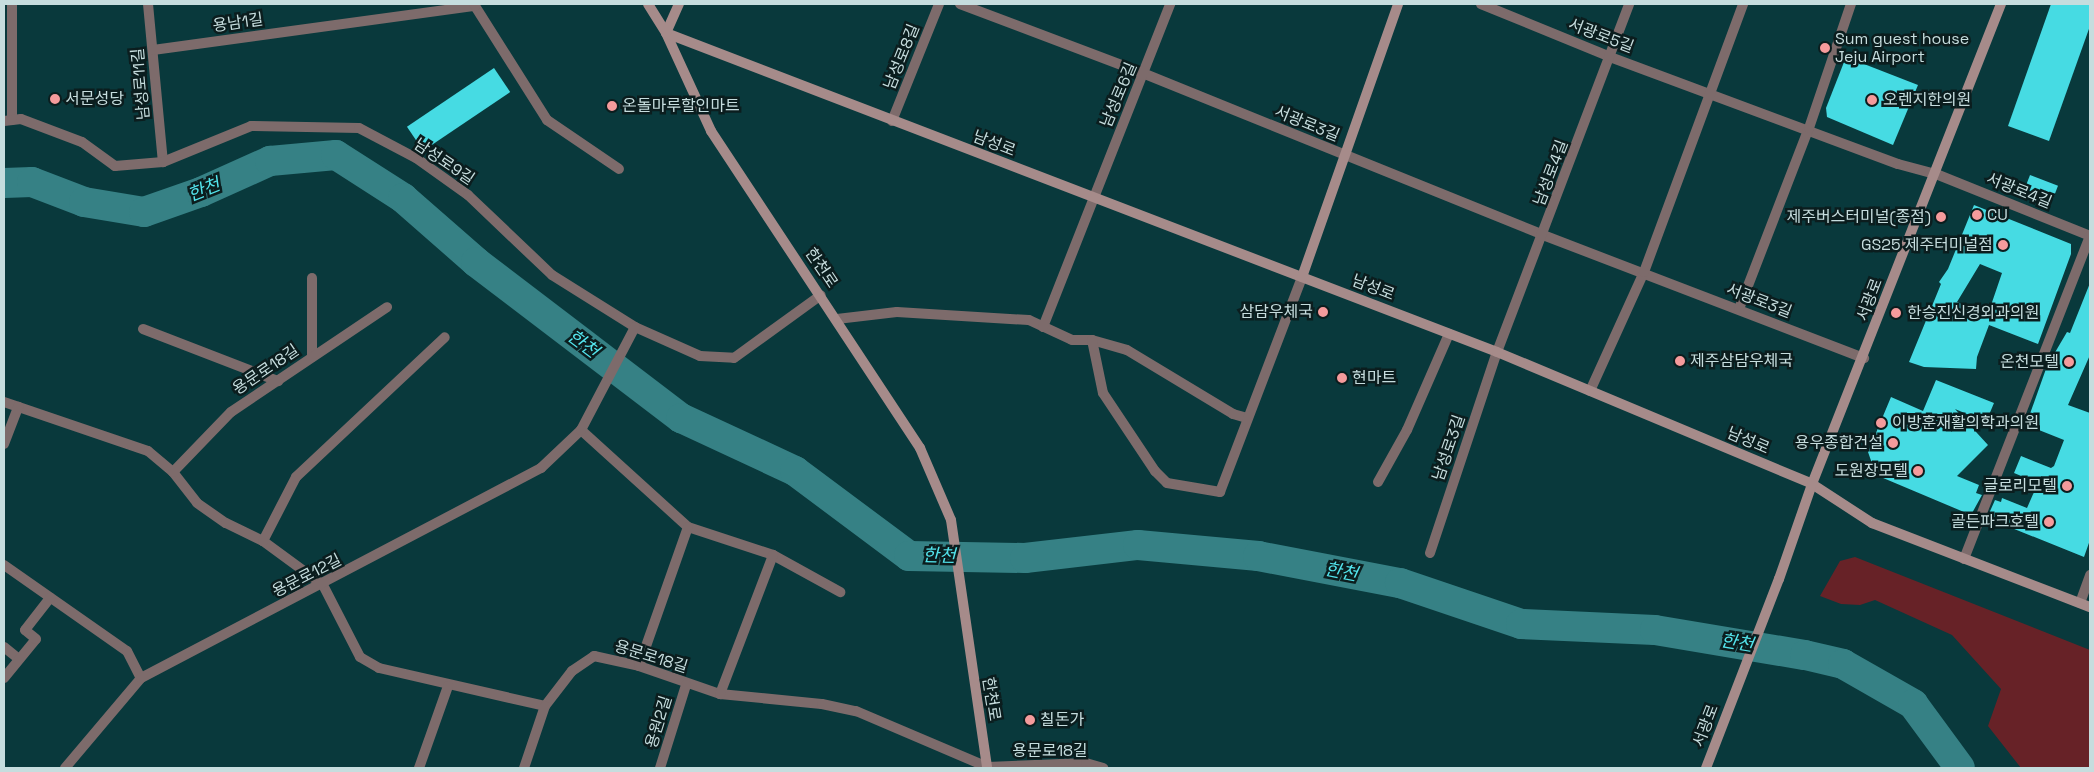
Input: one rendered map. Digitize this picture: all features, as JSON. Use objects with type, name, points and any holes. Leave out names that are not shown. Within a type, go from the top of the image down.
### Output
[{"type":"main road","points":[[648,4],[666,33]]},
{"type":"main road","points":[[666,33],[680,4]]},
{"type":"main road","points":[[1302,277],[1398,4]]},
{"type":"main road","name":"서광로","points":[[1706,768],[1779,579],[1812,484],[1864,358],[2001,4]]},
{"type":"main road","name":"남성로","points":[[666,33],[1497,352],[1812,484],[1872,523],[2090,607]]},
{"type":"main road","name":"한천로","points":[[666,33],[711,131],[837,319],[920,448],[951,520],[987,768]]},
{"type":"street","points":[[8,121],[12,4]]},
{"type":"street","name":"남성로11길","points":[[148,4],[163,162]]},
{"type":"street","name":"남성로8길","points":[[892,121],[939,4]]},
{"type":"street","name":"서광로3길","points":[[960,4],[1145,74],[1543,236],[1644,272],[1864,358]]},
{"type":"street","name":"남성로6길","points":[[1043,327],[1092,197],[1145,74],[1170,4]]},
{"type":"street","name":"서광로5길","points":[[1481,4],[1610,57],[1809,128],[1898,164],[1936,174]]},
{"type":"street","name":"남성로4길","points":[[1497,352],[1543,236],[1629,4]]},
{"type":"street","points":[[1590,391],[1644,272],[1743,4]]},
{"type":"street","points":[[1739,309],[1809,128],[1851,4]]},
{"type":"street","name":"용남1길","points":[[153,50],[475,5],[547,120],[620,169]]},
{"type":"street","name":"남성로9길","points":[[8,121],[21,119],[82,142],[115,166],[163,162],[251,126],[360,128],[416,158],[460,190],[552,275],[635,327],[700,356],[734,358],[821,295]]},
{"type":"street","name":"서광로4길","points":[[1936,174],[2090,236]]},
{"type":"street","points":[[1964,559],[2090,236]]},
{"type":"street","points":[[1092,340],[1103,392],[1155,471],[1167,483],[1220,492],[1302,277]]},
{"type":"street","points":[[312,278],[312,357]]},
{"type":"street","name":"용문로18길","points":[[173,472],[231,412],[387,307]]},
{"type":"street","points":[[837,319],[897,312],[1029,320],[1072,340],[1092,340],[1127,350],[1233,414],[1247,418]]},
{"type":"street","name":"용문로12길","points":[[65,768],[141,678],[323,585],[541,468],[581,430],[635,327]]},
{"type":"street","points":[[142,329],[278,381]]},
{"type":"street","points":[[1378,482],[1407,430],[1449,334]]},
{"type":"street","points":[[263,540],[296,477],[445,337]]},
{"type":"street","name":"남성로3길","points":[[1430,553],[1497,352]]},
{"type":"street","points":[[4,402],[148,451],[173,472],[197,503],[226,523],[263,540],[323,585],[360,657],[379,668],[448,686],[545,706]]},
{"type":"street","points":[[4,444],[18,407]]},
{"type":"street","points":[[581,430],[688,527],[773,555],[840,592]]},
{"type":"street","points":[[639,666],[688,527]]},
{"type":"street","points":[[720,694],[773,555]]},
{"type":"street","points":[[4,566],[127,651],[141,678]]},
{"type":"street","points":[[2080,603],[2090,576]]},
{"type":"street","points":[[4,678],[36,639],[25,630],[50,598]]},
{"type":"street","points":[[4,647],[19,659]]},
{"type":"street","name":"용문로18길","points":[[524,768],[545,706],[572,671],[594,656],[639,666],[686,684],[720,694],[822,704],[856,711],[987,768],[1086,763],[1103,768]]},
{"type":"street","name":"용원2길","points":[[660,768],[686,684]]},
{"type":"street","points":[[419,768],[448,686]]},
{"type":"shaded area","points":[[1855,557],[2090,650],[2090,768],[2021,768],[1988,726],[2001,689],[1952,635],[1875,600],[1860,605],[1841,604],[1820,596],[1840,561]]},
{"type":"building","points":[[2051,4],[2090,4],[2090,26],[2049,141],[2008,126]]},
{"type":"building","points":[[1846,57],[1918,85],[1893,145],[1827,117],[1826,108]]},
{"type":"building","points":[[494,68],[510,92],[423,151],[407,127]]},
{"type":"building","points":[[2030,175],[2058,186],[2053,200],[2025,189]]},
{"type":"building","points":[[1974,205],[2071,244],[2071,254],[2038,344],[1989,325],[1977,357],[1976,369],[1924,367],[1909,362],[1941,284],[1939,282],[1948,269]],"holes":[[[1980,264],[2002,273],[1988,314],[1957,302]]]},
{"type":"building","points":[[2090,283],[2090,355],[2068,405],[2090,413],[2090,540],[2084,557],[1987,518],[1995,500],[2001,502],[2002,498],[2027,508],[2038,483],[2014,473],[2021,456],[2051,468],[2054,466],[2064,440],[2026,425],[2047,366],[2067,332],[2070,333]]},
{"type":"building","points":[[1936,380],[1994,403],[1986,422],[1955,409],[1988,445],[1957,476],[1979,485],[1976,493],[1982,495],[1971,515],[1876,475],[1868,452],[1891,397],[1923,411]]},
{"type":"waterway","name":"한천","points":[[4,183],[32,182],[84,202],[144,212],[201,192],[270,161],[336,155],[403,198],[476,262],[681,418],[795,471],[909,556],[1025,558],[1138,545],[1258,556],[1400,583],[1521,624],[1655,630],[1805,655],[1843,664],[1913,704],[1960,768]]},
{"type":"place","name":"Sum guest house Jeju Airport","points":[[1825,48]]},
{"type":"place","name":"서문성당","points":[[55,99]]},
{"type":"place","name":"오렌지한의원","points":[[1872,100]]},
{"type":"place","name":"온돌마루할인마트","points":[[612,106]]},
{"type":"place","name":"CU","points":[[1977,215]]},
{"type":"place","name":"제주버스터미널(종점)","points":[[1941,217]]},
{"type":"place","name":"GS25 제주터미널점","points":[[2003,245]]},
{"type":"place","name":"삼담우체국","points":[[1323,312]]},
{"type":"place","name":"한승진신경외과의원","points":[[1896,313]]},
{"type":"place","name":"제주삼담우체국","points":[[1680,361]]},
{"type":"place","name":"온천모텔","points":[[2069,362]]},
{"type":"place","name":"현마트","points":[[1342,378]]},
{"type":"place","name":"이방훈재활의학과의원","points":[[1881,423]]},
{"type":"place","name":"용우종합건설","points":[[1893,443]]},
{"type":"place","name":"도원장모텔","points":[[1918,471]]},
{"type":"place","name":"글로리모텔","points":[[2067,486]]},
{"type":"place","name":"골든파크호텔","points":[[2049,522]]},
{"type":"place","name":"칠돈가","points":[[1030,720]]}]
